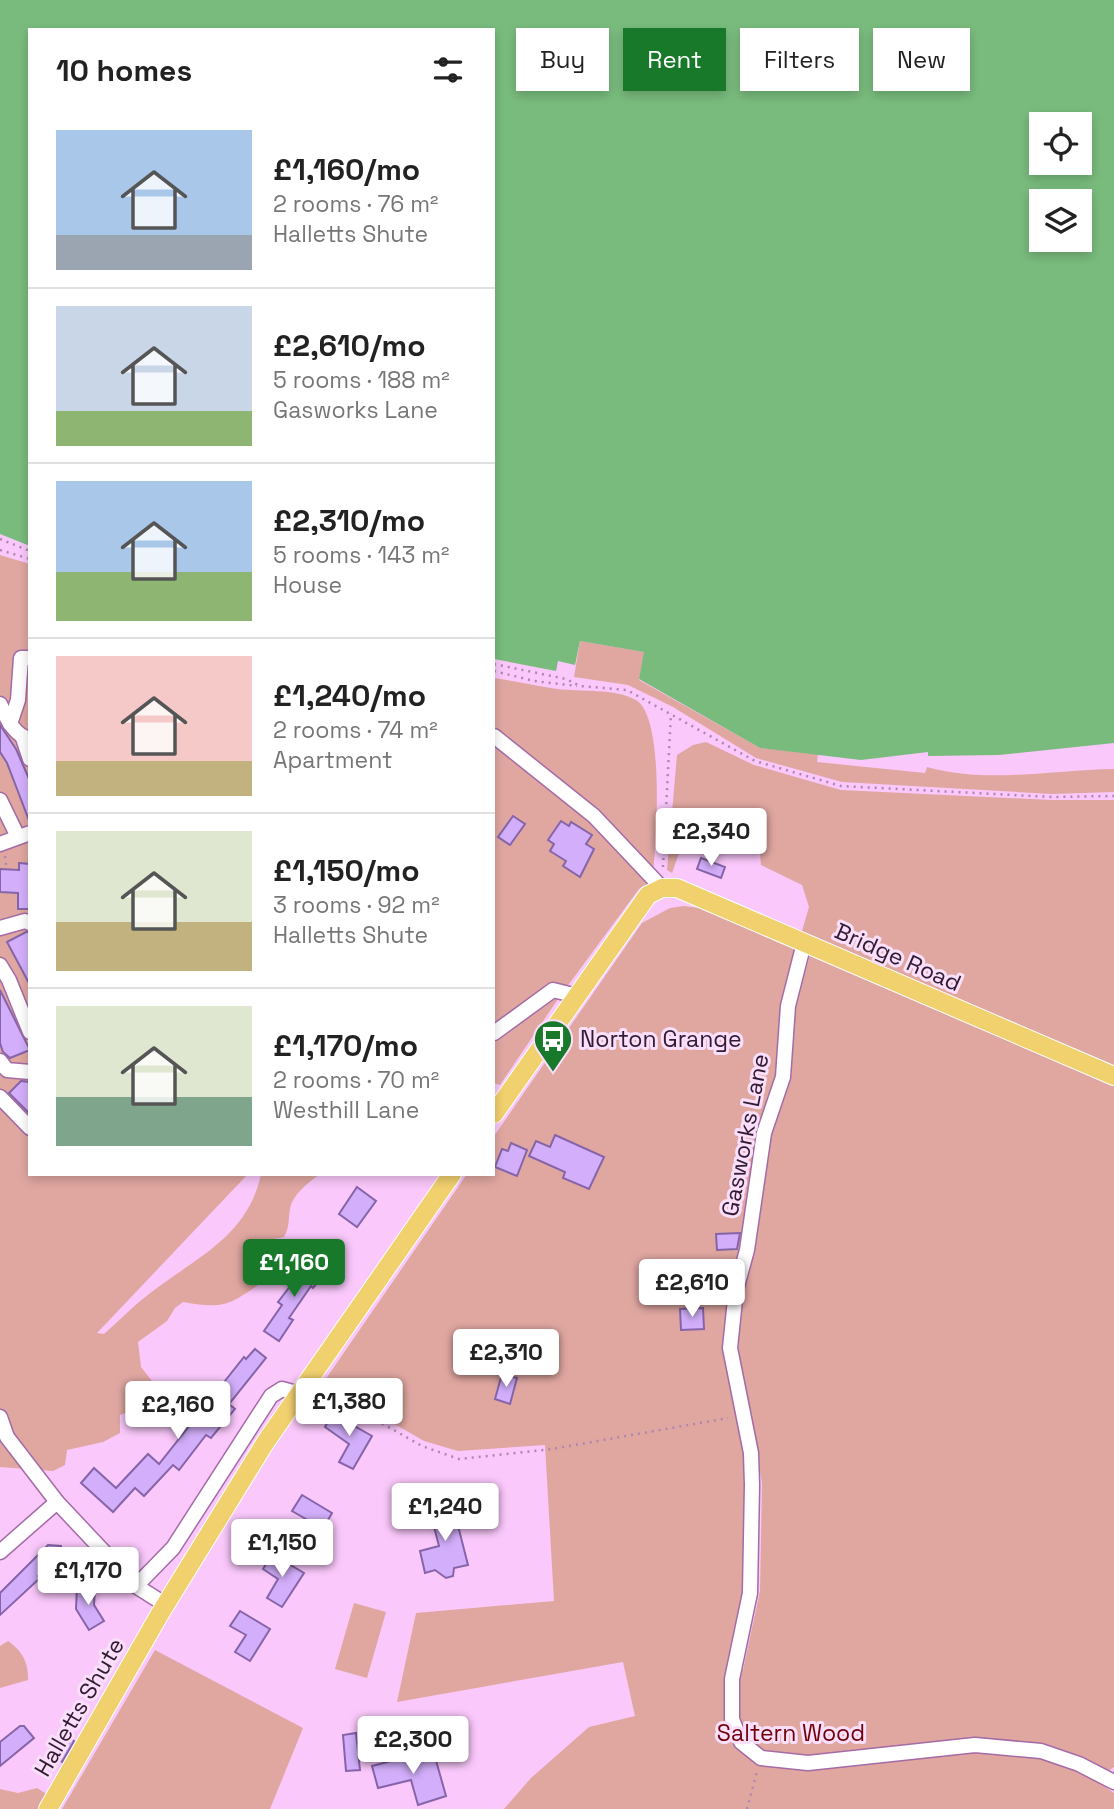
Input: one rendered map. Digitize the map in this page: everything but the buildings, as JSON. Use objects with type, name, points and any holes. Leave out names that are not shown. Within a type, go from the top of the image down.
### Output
[{"type":"main road","name":"Bridge Road","points":[[662,888],[677,888],[1114,1076]]},
{"type":"main road","points":[[495,1113],[648,895],[662,888]]},
{"type":"main road","name":"Halletts Shute","points":[[48,1809],[166,1605],[265,1443],[451,1176]]},
{"type":"street","points":[[10,724],[18,700],[21,658],[28,658]]},
{"type":"street","points":[[0,704],[10,724],[27,739]]},
{"type":"street","points":[[495,737],[594,816],[662,888]]},
{"type":"street","points":[[0,800],[24,835],[0,844]]},
{"type":"street","points":[[0,928],[14,923],[28,923]]},
{"type":"street","name":"Gasworks Lane","points":[[761,1758],[741,1742],[732,1720],[732,1679],[750,1592],[752,1551],[751,1453],[730,1348],[736,1290],[747,1250],[764,1133],[783,1077],[788,1006],[804,943]]},
{"type":"street","points":[[0,965],[28,1027]]},
{"type":"street","points":[[495,1032],[553,990],[577,996]]},
{"type":"street","points":[[0,1061],[7,1070],[28,1072]]},
{"type":"street","points":[[0,1097],[28,1126]]},
{"type":"street","points":[[136,1586],[173,1548],[271,1396],[282,1389],[304,1388]]},
{"type":"street","points":[[0,1417],[4,1439],[57,1502],[136,1586],[166,1605]]},
{"type":"street","points":[[0,1552],[57,1502]]},
{"type":"street","points":[[761,1758],[808,1763],[975,1745],[1041,1751],[1079,1764],[1114,1782]]},
{"type":"path","points":[[0,539],[28,550]]},
{"type":"path","points":[[0,550],[28,558]]},
{"type":"path","points":[[495,664],[566,679],[580,686]]},
{"type":"path","points":[[495,671],[534,681],[627,690],[755,761],[841,786],[1052,797],[1114,796]]},
{"type":"path","points":[[662,888],[671,713]]},
{"type":"path","points":[[304,1388],[422,1446],[459,1459],[552,1449],[742,1416]]},
{"type":"path","points":[[747,1809],[761,1758]]},
{"type":"green space","points":[[0,555],[28,563],[28,1176],[246,1176],[97,1333],[104,1334],[143,1299],[201,1257],[232,1230],[254,1196],[260,1176],[317,1176],[291,1204],[284,1237],[254,1243],[255,1264],[261,1283],[225,1304],[183,1302],[175,1308],[167,1321],[138,1342],[141,1367],[162,1394],[147,1405],[120,1415],[120,1433],[103,1442],[67,1450],[65,1465],[53,1471],[0,1467]]},
{"type":"green space","points":[[580,641],[645,652],[639,680],[760,748],[818,754],[817,762],[925,773],[927,767],[973,775],[1114,769],[1114,792],[1052,794],[842,782],[756,758],[673,707],[628,685],[574,677]]},
{"type":"green space","points":[[495,678],[557,689],[628,696],[636,700],[645,712],[652,732],[657,815],[652,883],[639,889],[558,999],[500,1085],[495,1083]]},
{"type":"green space","points":[[706,742],[754,765],[841,790],[1052,800],[1114,800],[1114,1067],[802,931],[809,907],[802,885],[761,865],[760,854],[725,829],[692,816],[672,873],[667,870],[677,755],[693,745]]},
{"type":"green space","name":"Saltern Wood","points":[[670,908],[699,908],[795,948],[782,1005],[778,1077],[743,1249],[730,1289],[723,1349],[745,1453],[746,1484],[743,1592],[726,1677],[743,1670],[760,1591],[762,1483],[738,1349],[743,1290],[755,1250],[771,1134],[790,1082],[795,1006],[810,955],[1114,1086],[1114,1767],[1095,1780],[1114,1793],[1114,1809],[504,1809],[531,1778],[589,1727],[635,1716],[623,1662],[397,1702],[416,1613],[554,1601],[545,1445],[458,1451],[424,1441],[323,1383],[466,1176],[495,1176],[495,1135],[642,923]]},
{"type":"green space","points":[[354,1603],[386,1612],[367,1678],[335,1669]]},
{"type":"green space","points":[[8,1641],[24,1658],[28,1680],[0,1688],[0,1646]]},
{"type":"green space","points":[[155,1650],[303,1728],[270,1809],[62,1809]]},
{"type":"green space","points":[[37,1788],[48,1795],[39,1809],[0,1809],[0,1789],[18,1793]]},
{"type":"shaded area","points":[[0,0],[1114,0],[1114,743],[999,755],[928,756],[928,752],[861,760],[760,748],[639,679],[644,652],[580,641],[575,665],[558,661],[556,671],[495,659],[495,28],[28,28],[28,545],[0,534]]},
{"type":"place","name":"Norton Grange","points":[[553,1073]]}]
